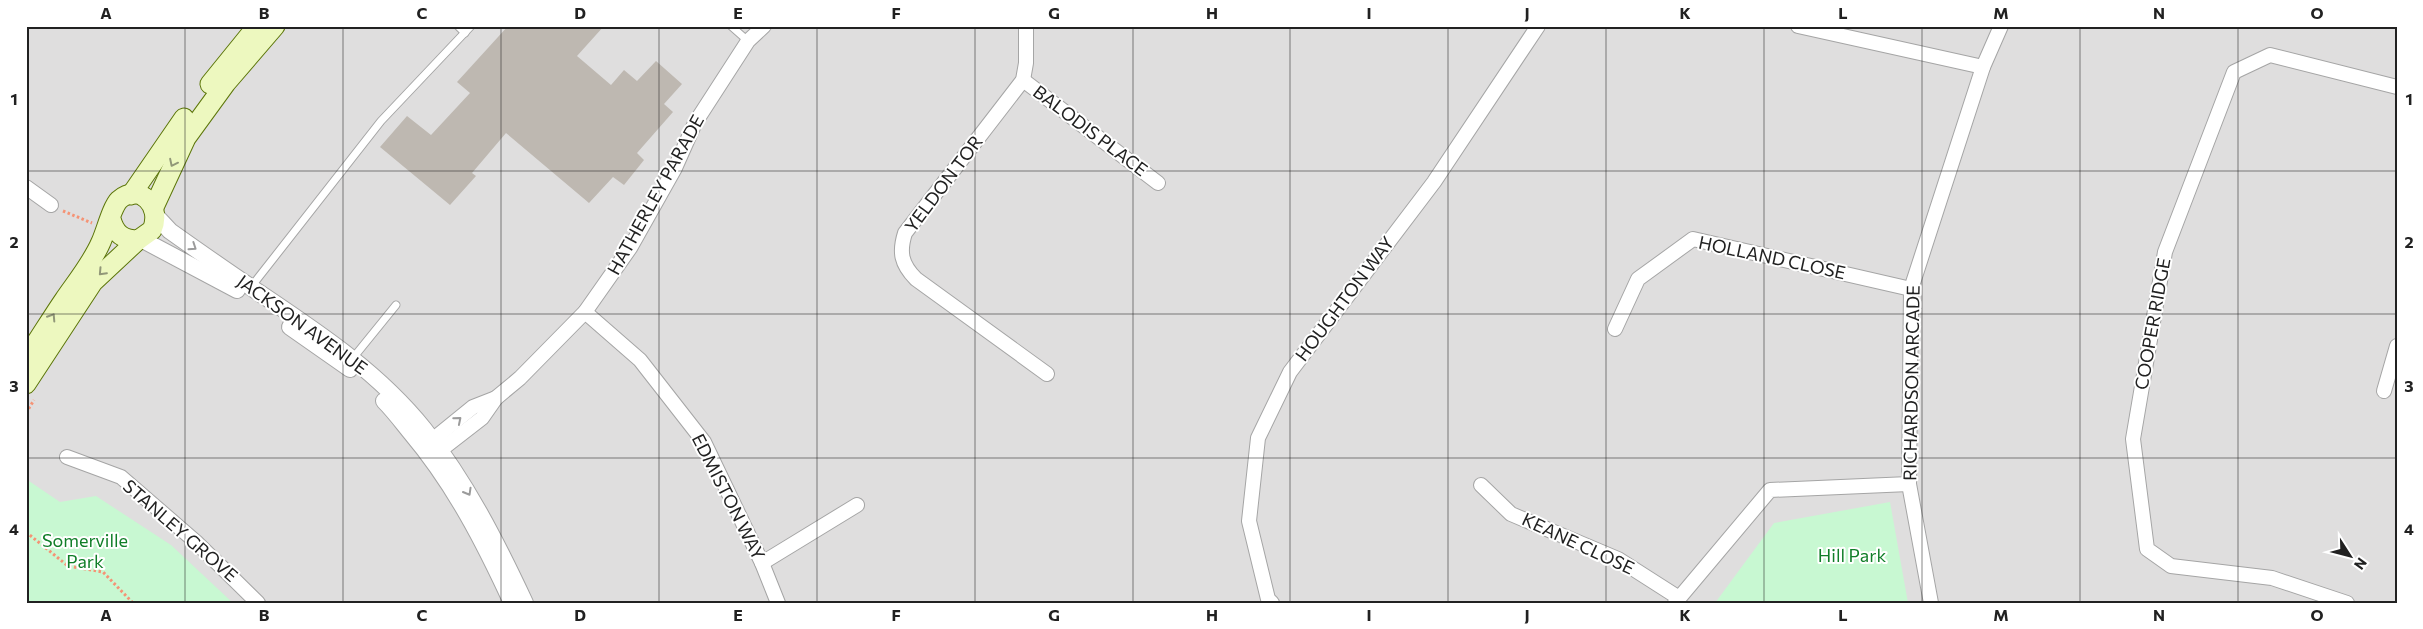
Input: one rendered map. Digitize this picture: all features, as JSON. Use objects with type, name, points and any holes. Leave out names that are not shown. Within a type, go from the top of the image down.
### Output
[{"type":"main road","points":[[131,195],[204,91],[257,26]]},
{"type":"main road","points":[[26,384],[82,297],[104,269],[152,230],[155,211],[186,138],[226,83],[276,26]]},
{"type":"main road","points":[[26,358],[95,253],[103,222],[114,206],[124,197],[131,195],[144,197],[155,211]]},
{"type":"main road","points":[[103,222],[123,237],[140,239]]},
{"type":"street","name":"HATHERLEY PARADE","points":[[432,449],[474,407],[496,398],[527,372],[585,312],[630,248],[675,168],[694,123],[748,41],[764,26]]},
{"type":"street","points":[[1023,80],[1026,63],[1026,26]]},
{"type":"street","name":"HOUGHTON WAY","points":[[1268,601],[1249,521],[1258,438],[1290,372],[1434,182],[1538,26]]},
{"type":"street","points":[[1798,26],[1982,67]]},
{"type":"street","name":"RICHARDSON ARCADE","points":[[1931,603],[1909,484],[1911,289],[1982,67],[2001,26]]},
{"type":"street","name":"COOPER RIDGE","points":[[2347,603],[2272,578],[2171,566],[2148,549],[2133,439],[2165,252],[2234,72],[2270,55],[2397,87]]},
{"type":"street","name":"BALODIS PLACE","points":[[1023,80],[1158,183]]},
{"type":"street","name":"YELDON TOR","points":[[1023,80],[905,233],[901,246],[901,257],[907,270],[916,278],[1047,374]]},
{"type":"street","points":[[26,187],[51,205]]},
{"type":"street","name":"JACKSON AVENUE","points":[[155,211],[170,231],[353,358],[394,396],[432,449],[450,485],[488,550],[512,603]]},
{"type":"street","name":"JACKSON AVENUE","points":[[140,239],[229,284],[347,366],[459,476],[485,522],[525,603]]},
{"type":"street","name":"HOLLAND CLOSE","points":[[1615,329],[1638,279],[1692,239],[1911,289]]},
{"type":"street","name":"EDMISTON WAY","points":[[585,312],[640,360],[704,442],[762,564],[778,603]]},
{"type":"street","points":[[2384,391],[2397,346]]},
{"type":"street","name":"STANLEY GROVE","points":[[67,456],[121,477],[196,542],[258,603]]},
{"type":"street","points":[[1677,600],[1770,490],[1909,484]]},
{"type":"street","name":"KEANE CLOSE","points":[[1481,485],[1511,514],[1618,559],[1677,600]]},
{"type":"street","points":[[762,564],[858,505]]},
{"type":"lane","points":[[458,26],[466,33]]},
{"type":"lane","points":[[251,287],[381,121],[471,26]]},
{"type":"lane","points":[[731,26],[748,41]]},
{"type":"lane","points":[[353,358],[396,306]]},
{"type":"path","points":[[51,205],[75,218],[103,222]]},
{"type":"path","points":[[26,532],[68,566],[103,572],[133,603]]},
{"type":"shaded area","points":[[26,26],[2397,26],[2397,603],[26,603]]},
{"type":"green space","name":"Somerville Park","points":[[26,479],[60,502],[96,496],[171,545],[233,603],[26,603]]},
{"type":"green space","name":"Hill Park","points":[[1890,502],[1908,603],[1715,603],[1774,523]]},
{"type":"building","points":[[508,26],[604,26],[577,56],[611,85],[624,70],[637,81],[656,61],[682,84],[664,104],[673,112],[637,153],[644,160],[624,185],[613,177],[589,203],[506,133],[472,173],[476,176],[450,205],[380,147],[407,116],[431,135],[470,93],[457,82]]}]
